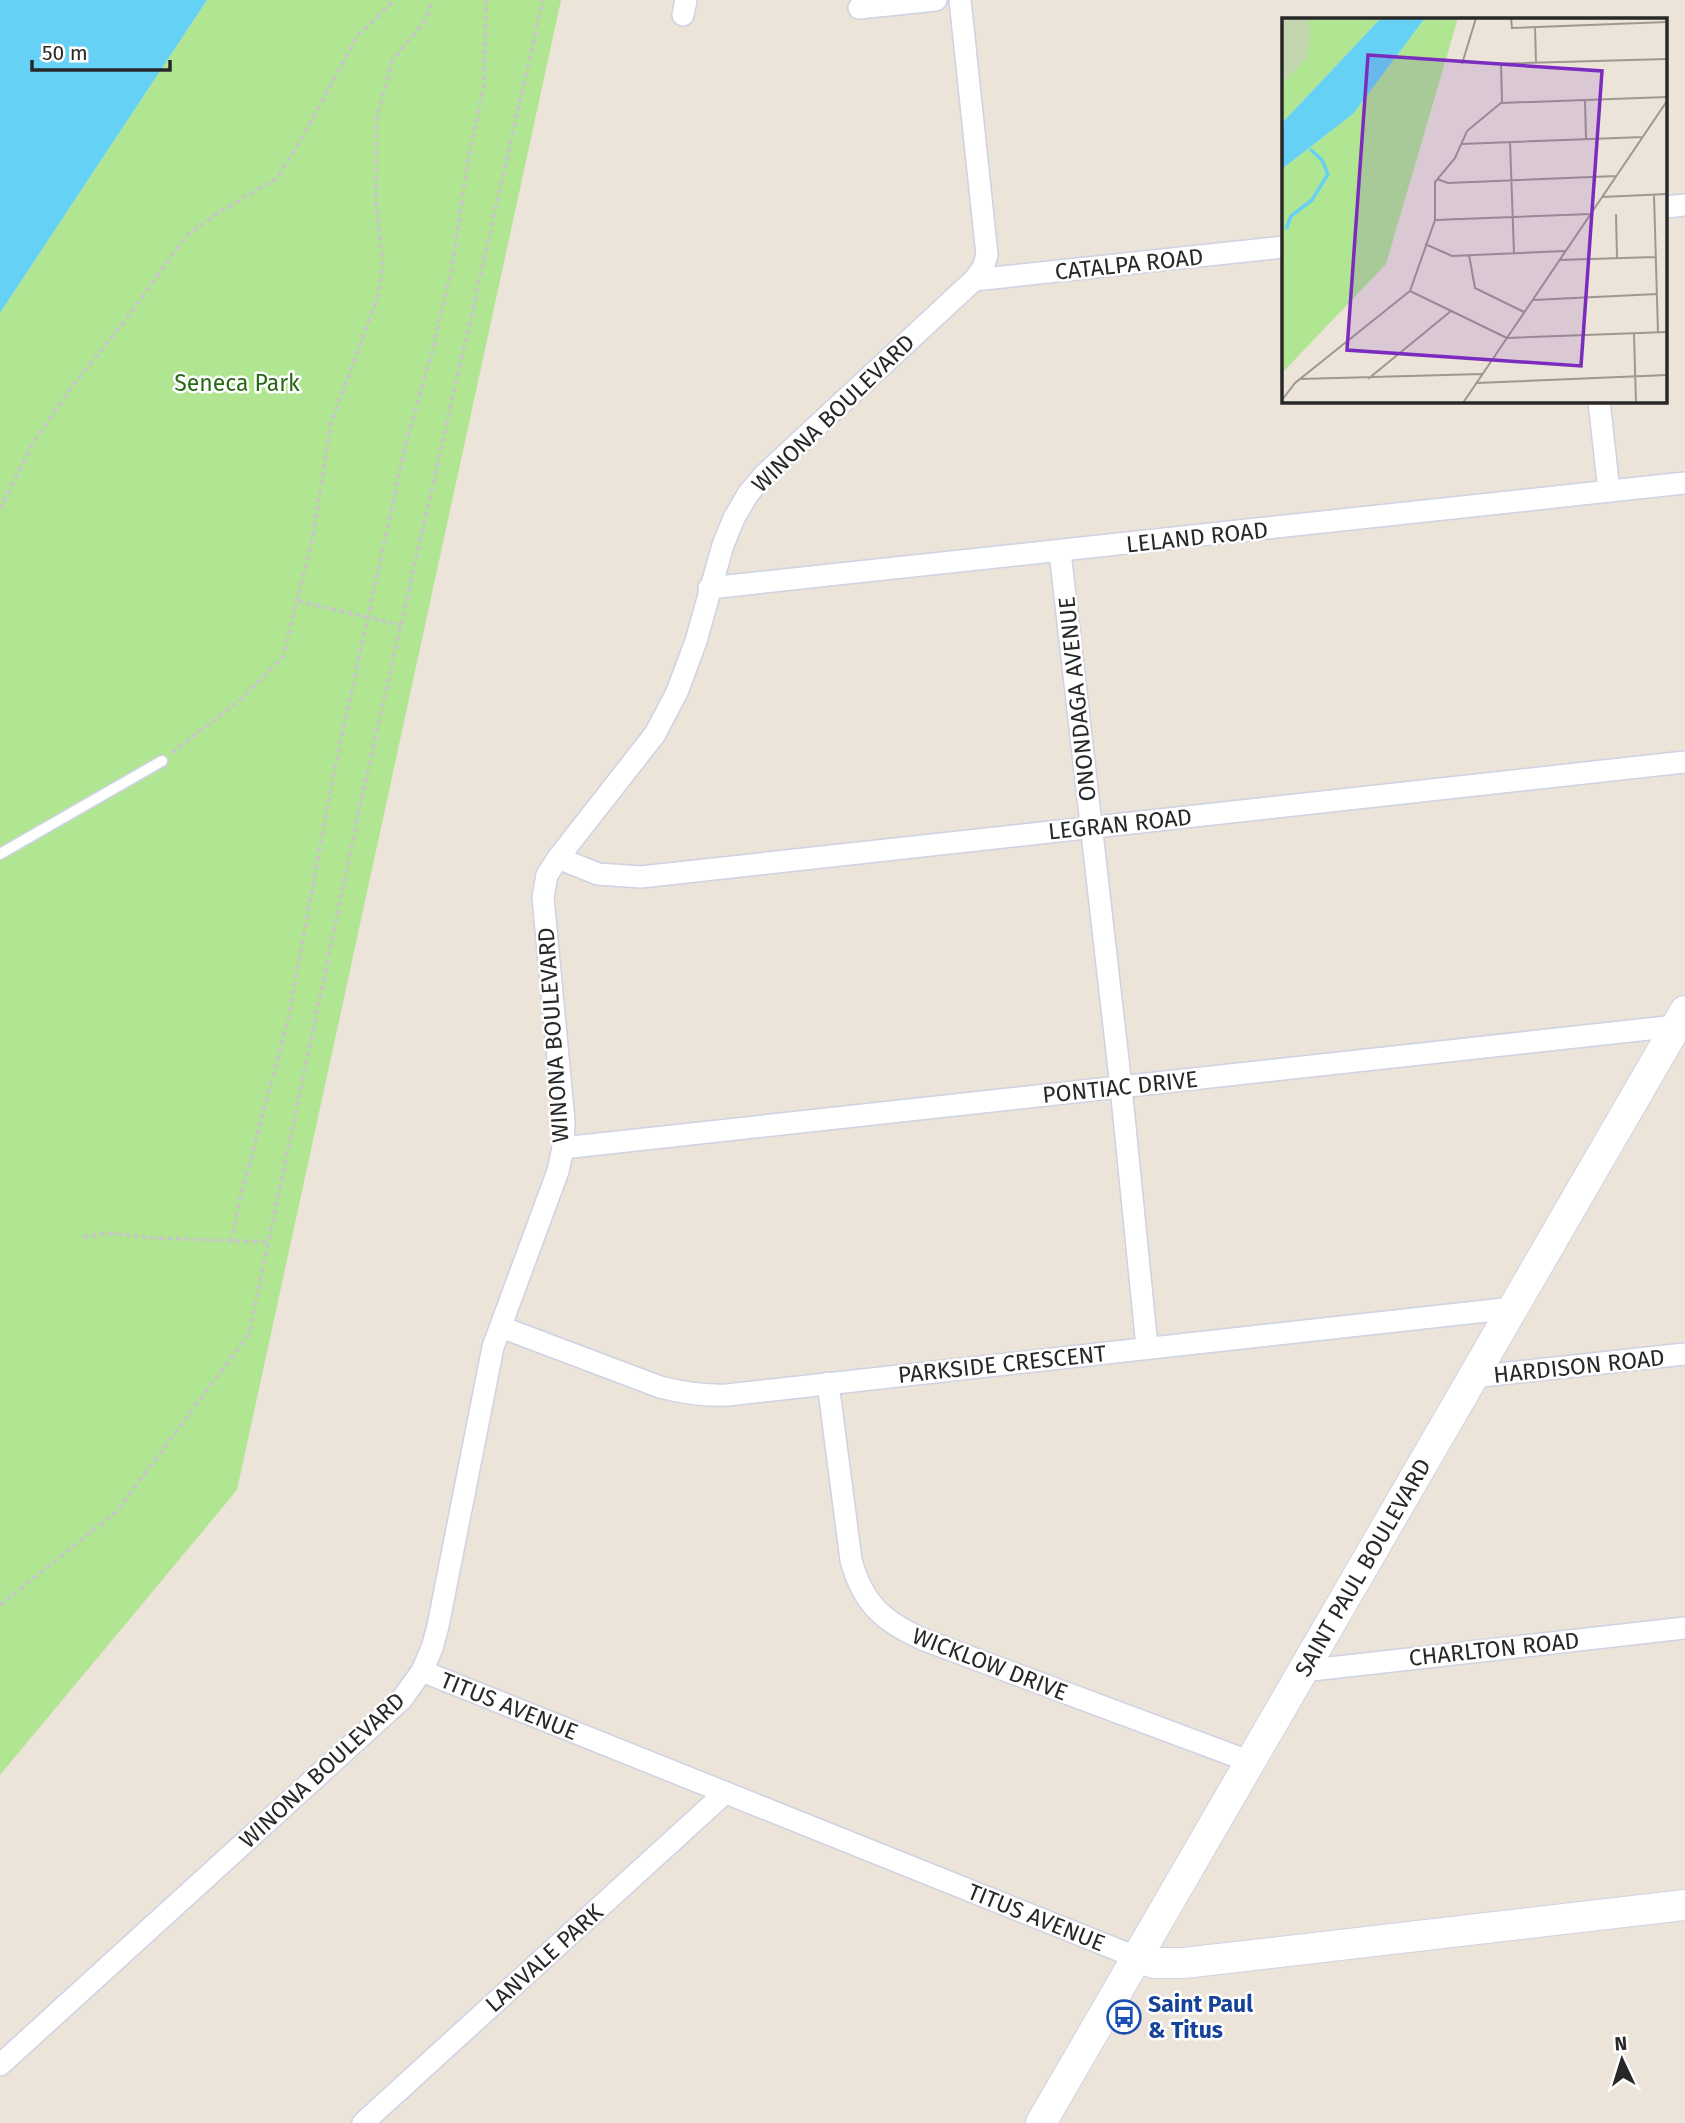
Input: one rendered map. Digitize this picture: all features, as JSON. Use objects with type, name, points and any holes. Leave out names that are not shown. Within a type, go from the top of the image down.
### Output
[{"type":"main road","name":"SAINT PAUL BOULEVARD","points":[[1041,2123],[1681,1018]]},
{"type":"main road","name":"TITUS AVENUE","points":[[1138,1958],[1154,1963],[1184,1963],[1685,1905]]},
{"type":"street","points":[[859,8],[936,0]]},
{"type":"street","name":"WINONA BOULEVARD","points":[[0,2065],[402,1699],[422,1671],[438,1626],[493,1346],[558,1171],[563,1148],[564,1121],[543,897],[547,875],[655,734],[677,692],[696,642],[709,589],[734,518],[748,494],[764,475],[974,280],[982,268],[987,255],[960,0]]},
{"type":"street","name":"CATALPA ROAD","points":[[974,280],[1282,247]]},
{"type":"street","points":[[1599,402],[1609,491]]},
{"type":"street","name":"LELAND ROAD","points":[[709,589],[1685,483]]},
{"type":"street","name":"ONONDAGA AVENUE","points":[[1060,552],[1121,1087],[1147,1347]]},
{"type":"street","name":"LEGRAN ROAD","points":[[558,858],[598,874],[641,877],[1685,762]]},
{"type":"street","name":"PONTIAC DRIVE","points":[[563,1148],[1121,1087],[1681,1018]]},
{"type":"street","name":"PARKSIDE CRESCENT","points":[[501,1327],[660,1387],[681,1393],[727,1395],[1513,1308]]},
{"type":"street","name":"HARDISON ROAD","points":[[1472,1377],[1685,1354]]},
{"type":"street","name":"WICKLOW DRIVE","points":[[828,1383],[851,1560],[858,1583],[869,1602],[884,1618],[926,1642],[1251,1762]]},
{"type":"street","name":"CHARLTON ROAD","points":[[1303,1671],[1685,1628]]},
{"type":"street","name":"TITUS AVENUE","points":[[422,1671],[1138,1958]]},
{"type":"street","name":"LANVALE PARK","points":[[363,2123],[725,1793]]},
{"type":"lane","points":[[0,854],[162,761]]},
{"type":"path","points":[[0,509],[32,445],[186,236],[216,214],[276,178],[305,134],[358,35],[395,0]]},
{"type":"path","points":[[162,761],[241,699],[282,657],[313,536],[331,423],[377,299],[383,267],[376,202],[377,117],[392,61],[425,21],[432,0]]},
{"type":"path","points":[[231,1242],[288,1020],[333,778],[405,447],[432,352],[452,267],[468,160],[484,86],[486,0]]},
{"type":"path","points":[[0,1605],[117,1511],[249,1334],[365,783],[543,0]]},
{"type":"path","points":[[298,601],[401,625]]},
{"type":"path","points":[[83,1237],[107,1233],[268,1242]]},
{"type":"green space","name":"Seneca Park","points":[[207,0],[561,0],[237,1490],[0,1775],[0,313]]},
{"type":"water","points":[[0,0],[207,0],[0,313]]},
{"type":"place","name":"Saint Paul & Titus","points":[[1124,2017]]}]
